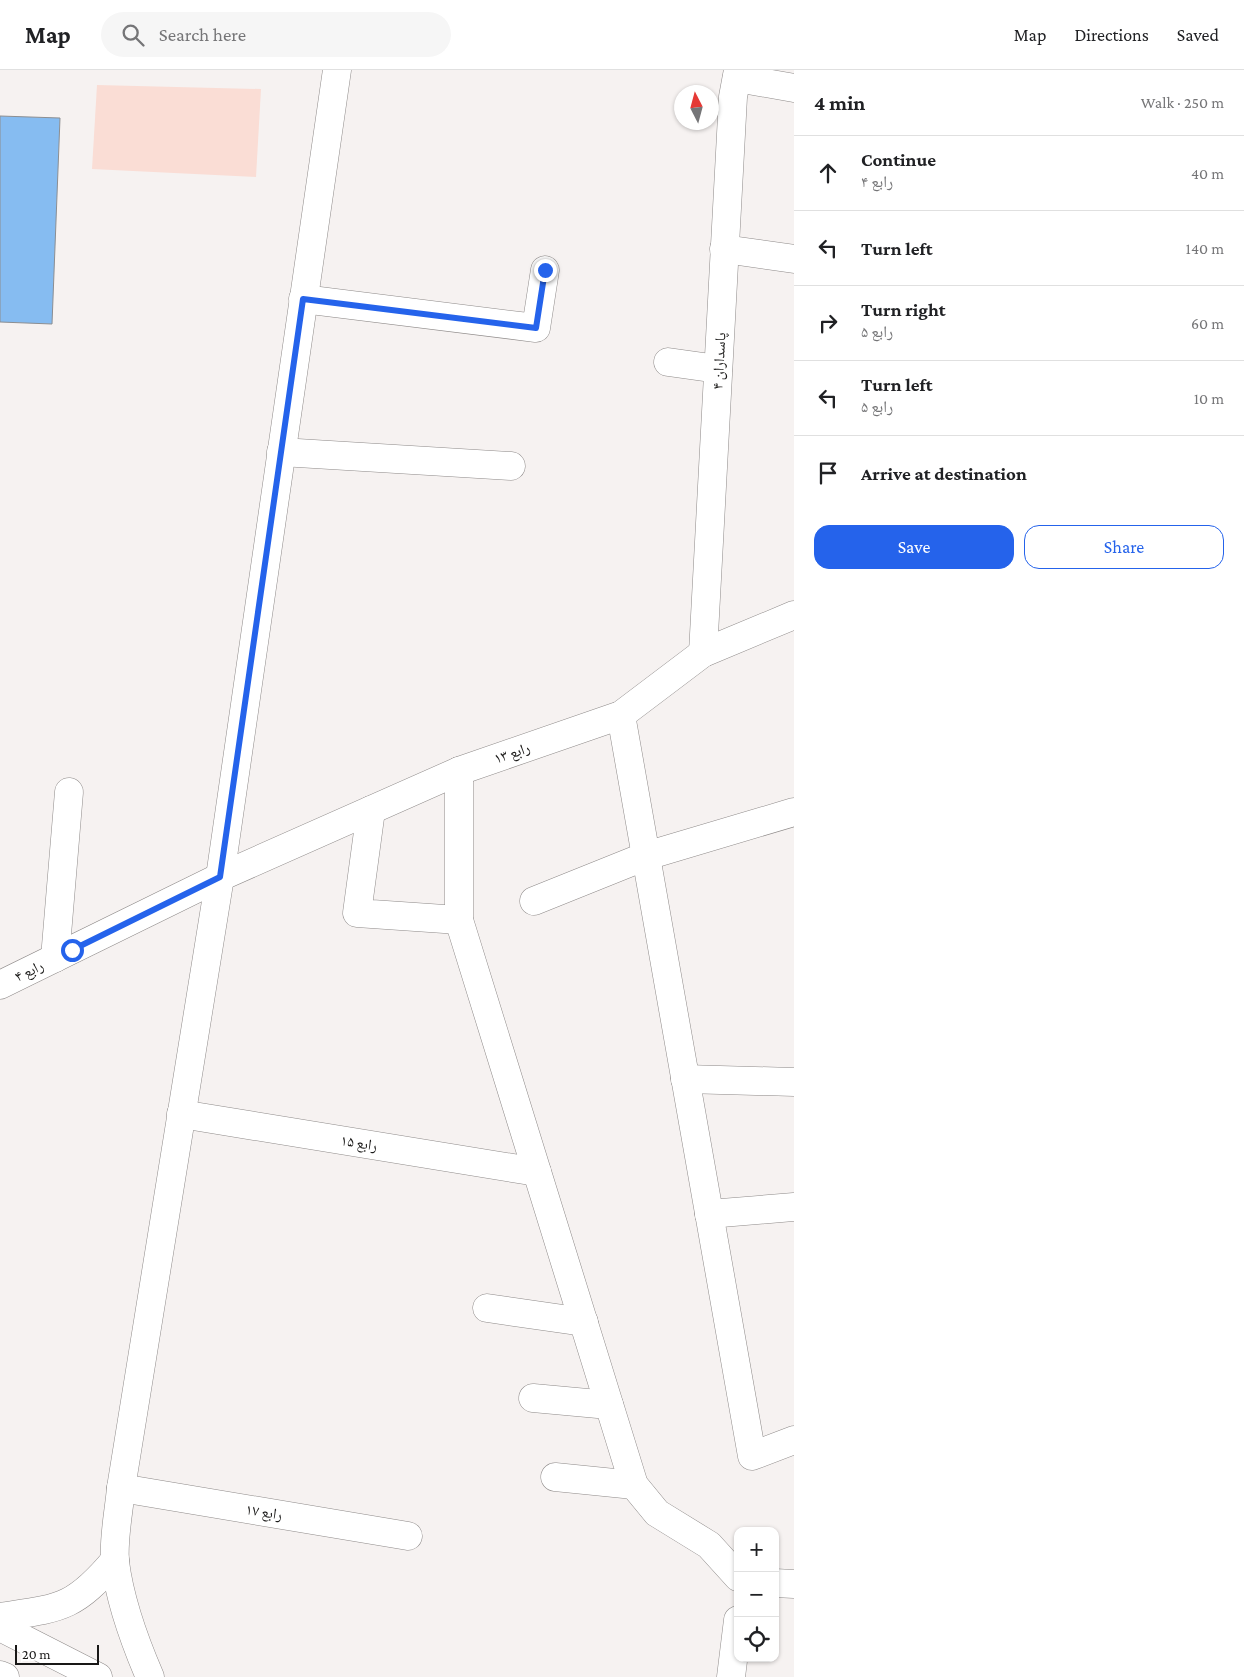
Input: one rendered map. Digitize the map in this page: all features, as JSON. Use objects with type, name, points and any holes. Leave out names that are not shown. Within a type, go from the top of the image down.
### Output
[{"type":"street","points":[[150,1677],[137,1646],[123,1603],[115,1560],[120,1488],[220,877],[337,70]]},
{"type":"street","points":[[737,74],[794,88]]},
{"type":"street","name":"پاسداران ۴","points":[[703,653],[724,250],[733,97],[737,74]]},
{"type":"street","points":[[724,250],[794,259]]},
{"type":"street","points":[[303,299],[536,328],[545,270]]},
{"type":"street","points":[[668,362],[718,369]]},
{"type":"street","points":[[281,452],[511,466]]},
{"type":"street","name":"رابع ۱۳","points":[[220,877],[459,771],[621,715],[703,653],[794,615]]},
{"type":"street","points":[[621,715],[752,1456],[794,1440]]},
{"type":"street","points":[[459,771],[459,920],[634,1485],[657,1513],[709,1545],[734,1573]]},
{"type":"street","points":[[55,958],[69,792]]},
{"type":"street","points":[[370,810],[357,913],[459,920]]},
{"type":"street","points":[[534,901],[646,856],[794,812]]},
{"type":"street","name":"رابع ۴","points":[[0,985],[220,877]]},
{"type":"street","points":[[685,1079],[794,1082]]},
{"type":"street","name":"رابع ۱۵","points":[[181,1114],[537,1172]]},
{"type":"street","points":[[709,1214],[794,1207]]},
{"type":"street","points":[[487,1308],[584,1322]]},
{"type":"street","points":[[534,1398],[610,1405]]},
{"type":"street","points":[[555,1477],[634,1485]]},
{"type":"street","name":"رابع ۱۷","points":[[120,1488],[408,1536]]},
{"type":"street","points":[[0,1617],[48,1610],[69,1604],[94,1586],[115,1560]]},
{"type":"street","points":[[779,1583],[794,1584]]},
{"type":"street","points":[[0,1627],[98,1677]]},
{"type":"street","points":[[731,1677],[734,1653]]},
{"type":"street","points":[[0,1675],[4,1677]]},
{"type":"shaded area","points":[[97,85],[261,89],[256,177],[92,169]]},
{"type":"building","points":[[0,116],[60,118],[52,324],[0,322]]},
{"type":"route","points":[[72,950],[220,877],[303,299],[536,328],[545,270]]}]
